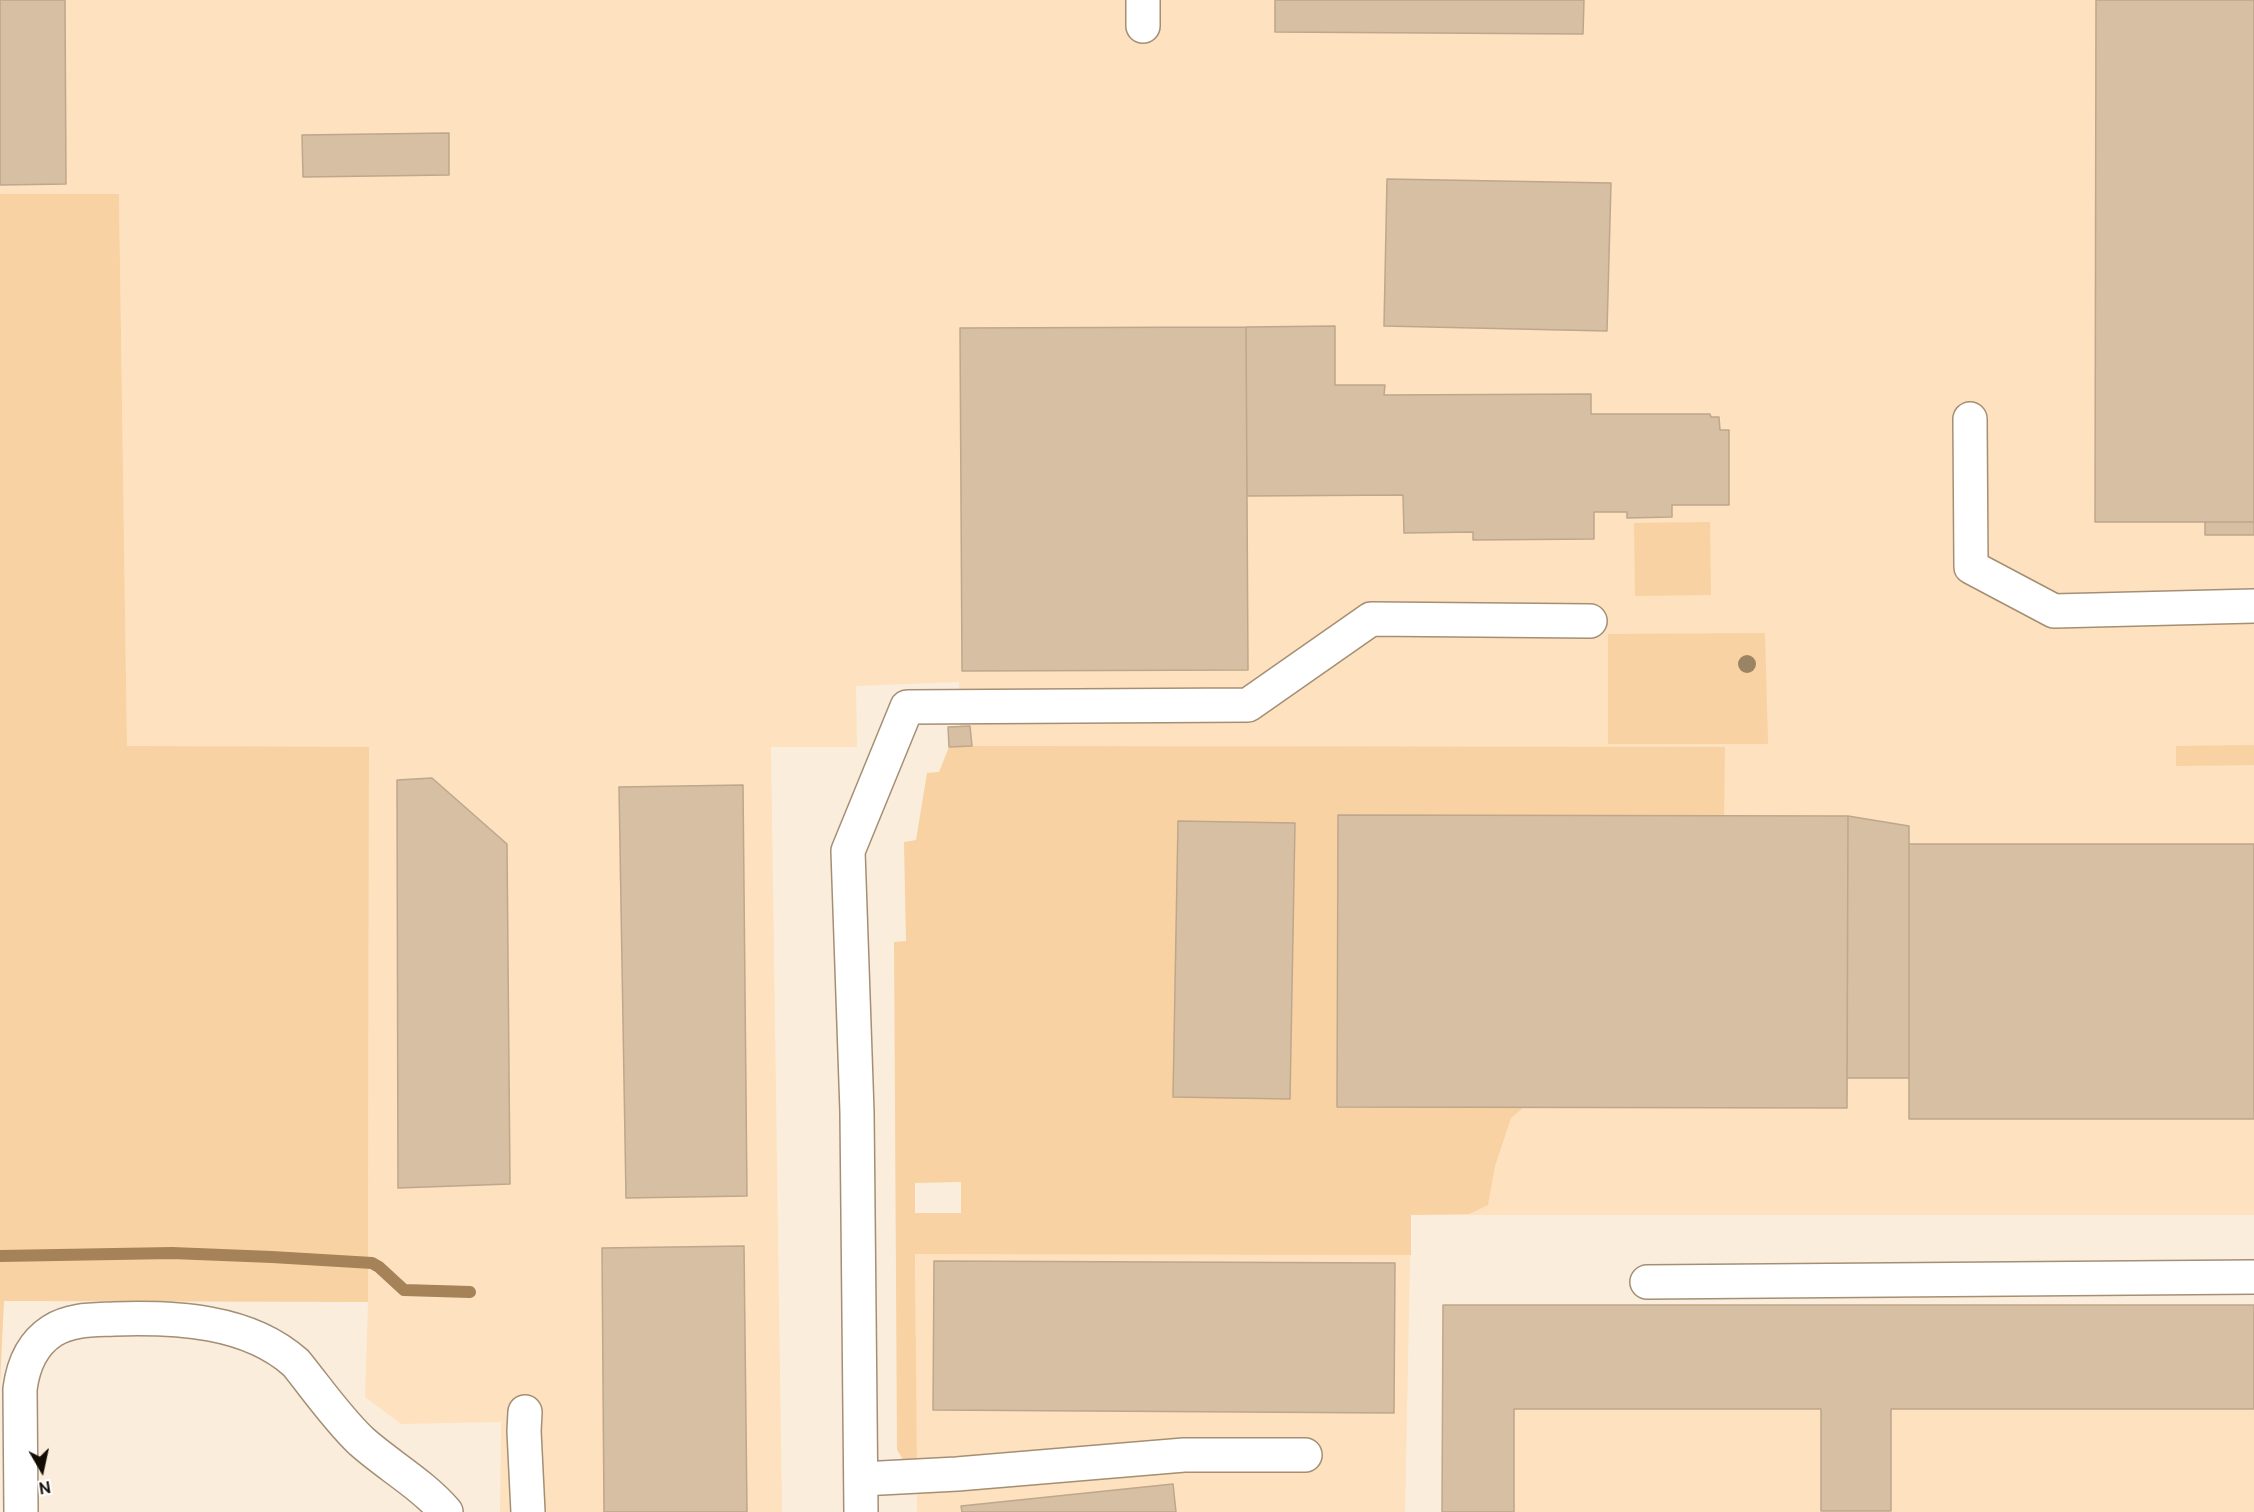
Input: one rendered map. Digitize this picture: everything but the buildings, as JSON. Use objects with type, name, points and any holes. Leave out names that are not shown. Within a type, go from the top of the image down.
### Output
[{"type":"lane","points":[[1970,418],[1971,567],[2054,611],[2254,606]]},
{"type":"lane","points":[[861,1512],[857,1112],[848,851],[907,707],[1248,705],[1371,619],[1590,621]]},
{"type":"lane","points":[[1647,1282],[2254,1277]]},
{"type":"lane","points":[[21,1512],[20,1389],[22,1374],[33,1350],[51,1332],[74,1322],[141,1318],[206,1323],[262,1340],[286,1354],[359,1439],[422,1488],[446,1512]]},
{"type":"lane","points":[[525,1412],[528,1512]]},
{"type":"lane","points":[[862,1479],[957,1474],[1184,1455],[1305,1455]]},
{"type":"shaded area","points":[[0,0],[2254,0],[2254,1215],[1411,1215],[1405,1512],[917,1512],[915,1213],[962,1213],[970,726],[960,726],[959,682],[856,686],[857,747],[771,747],[782,1512],[500,1512],[501,1422],[401,1424],[365,1397],[368,1302],[369,747],[127,747],[119,194],[0,194]]},
{"type":"shaded area","points":[[0,194],[119,194],[127,746],[369,747],[368,1302],[4,1301],[0,1385]]},
{"type":"shaded area","points":[[1710,522],[1711,595],[1635,596],[1634,523]]},
{"type":"shaded area","points":[[1765,633],[1768,744],[1608,744],[1608,634]]},
{"type":"shaded area","points":[[2254,745],[2254,765],[2176,766],[2176,746]]},
{"type":"shaded area","points":[[949,747],[1725,747],[1724,820],[1531,1101],[1511,1118],[1495,1166],[1488,1205],[1469,1214],[1411,1215],[1411,1255],[915,1254],[917,1464],[904,1461],[897,1450],[894,942],[906,941],[904,842],[916,840],[927,773],[939,772]],"holes":[[[961,1182],[961,1213],[915,1213],[915,1183]]]},
{"type":"shaded area","points":[[1443,1305],[2254,1305],[2254,1512],[1442,1512]]},
{"type":"waterway","points":[[0,1256],[172,1253],[372,1263],[404,1290],[470,1292]]}]
